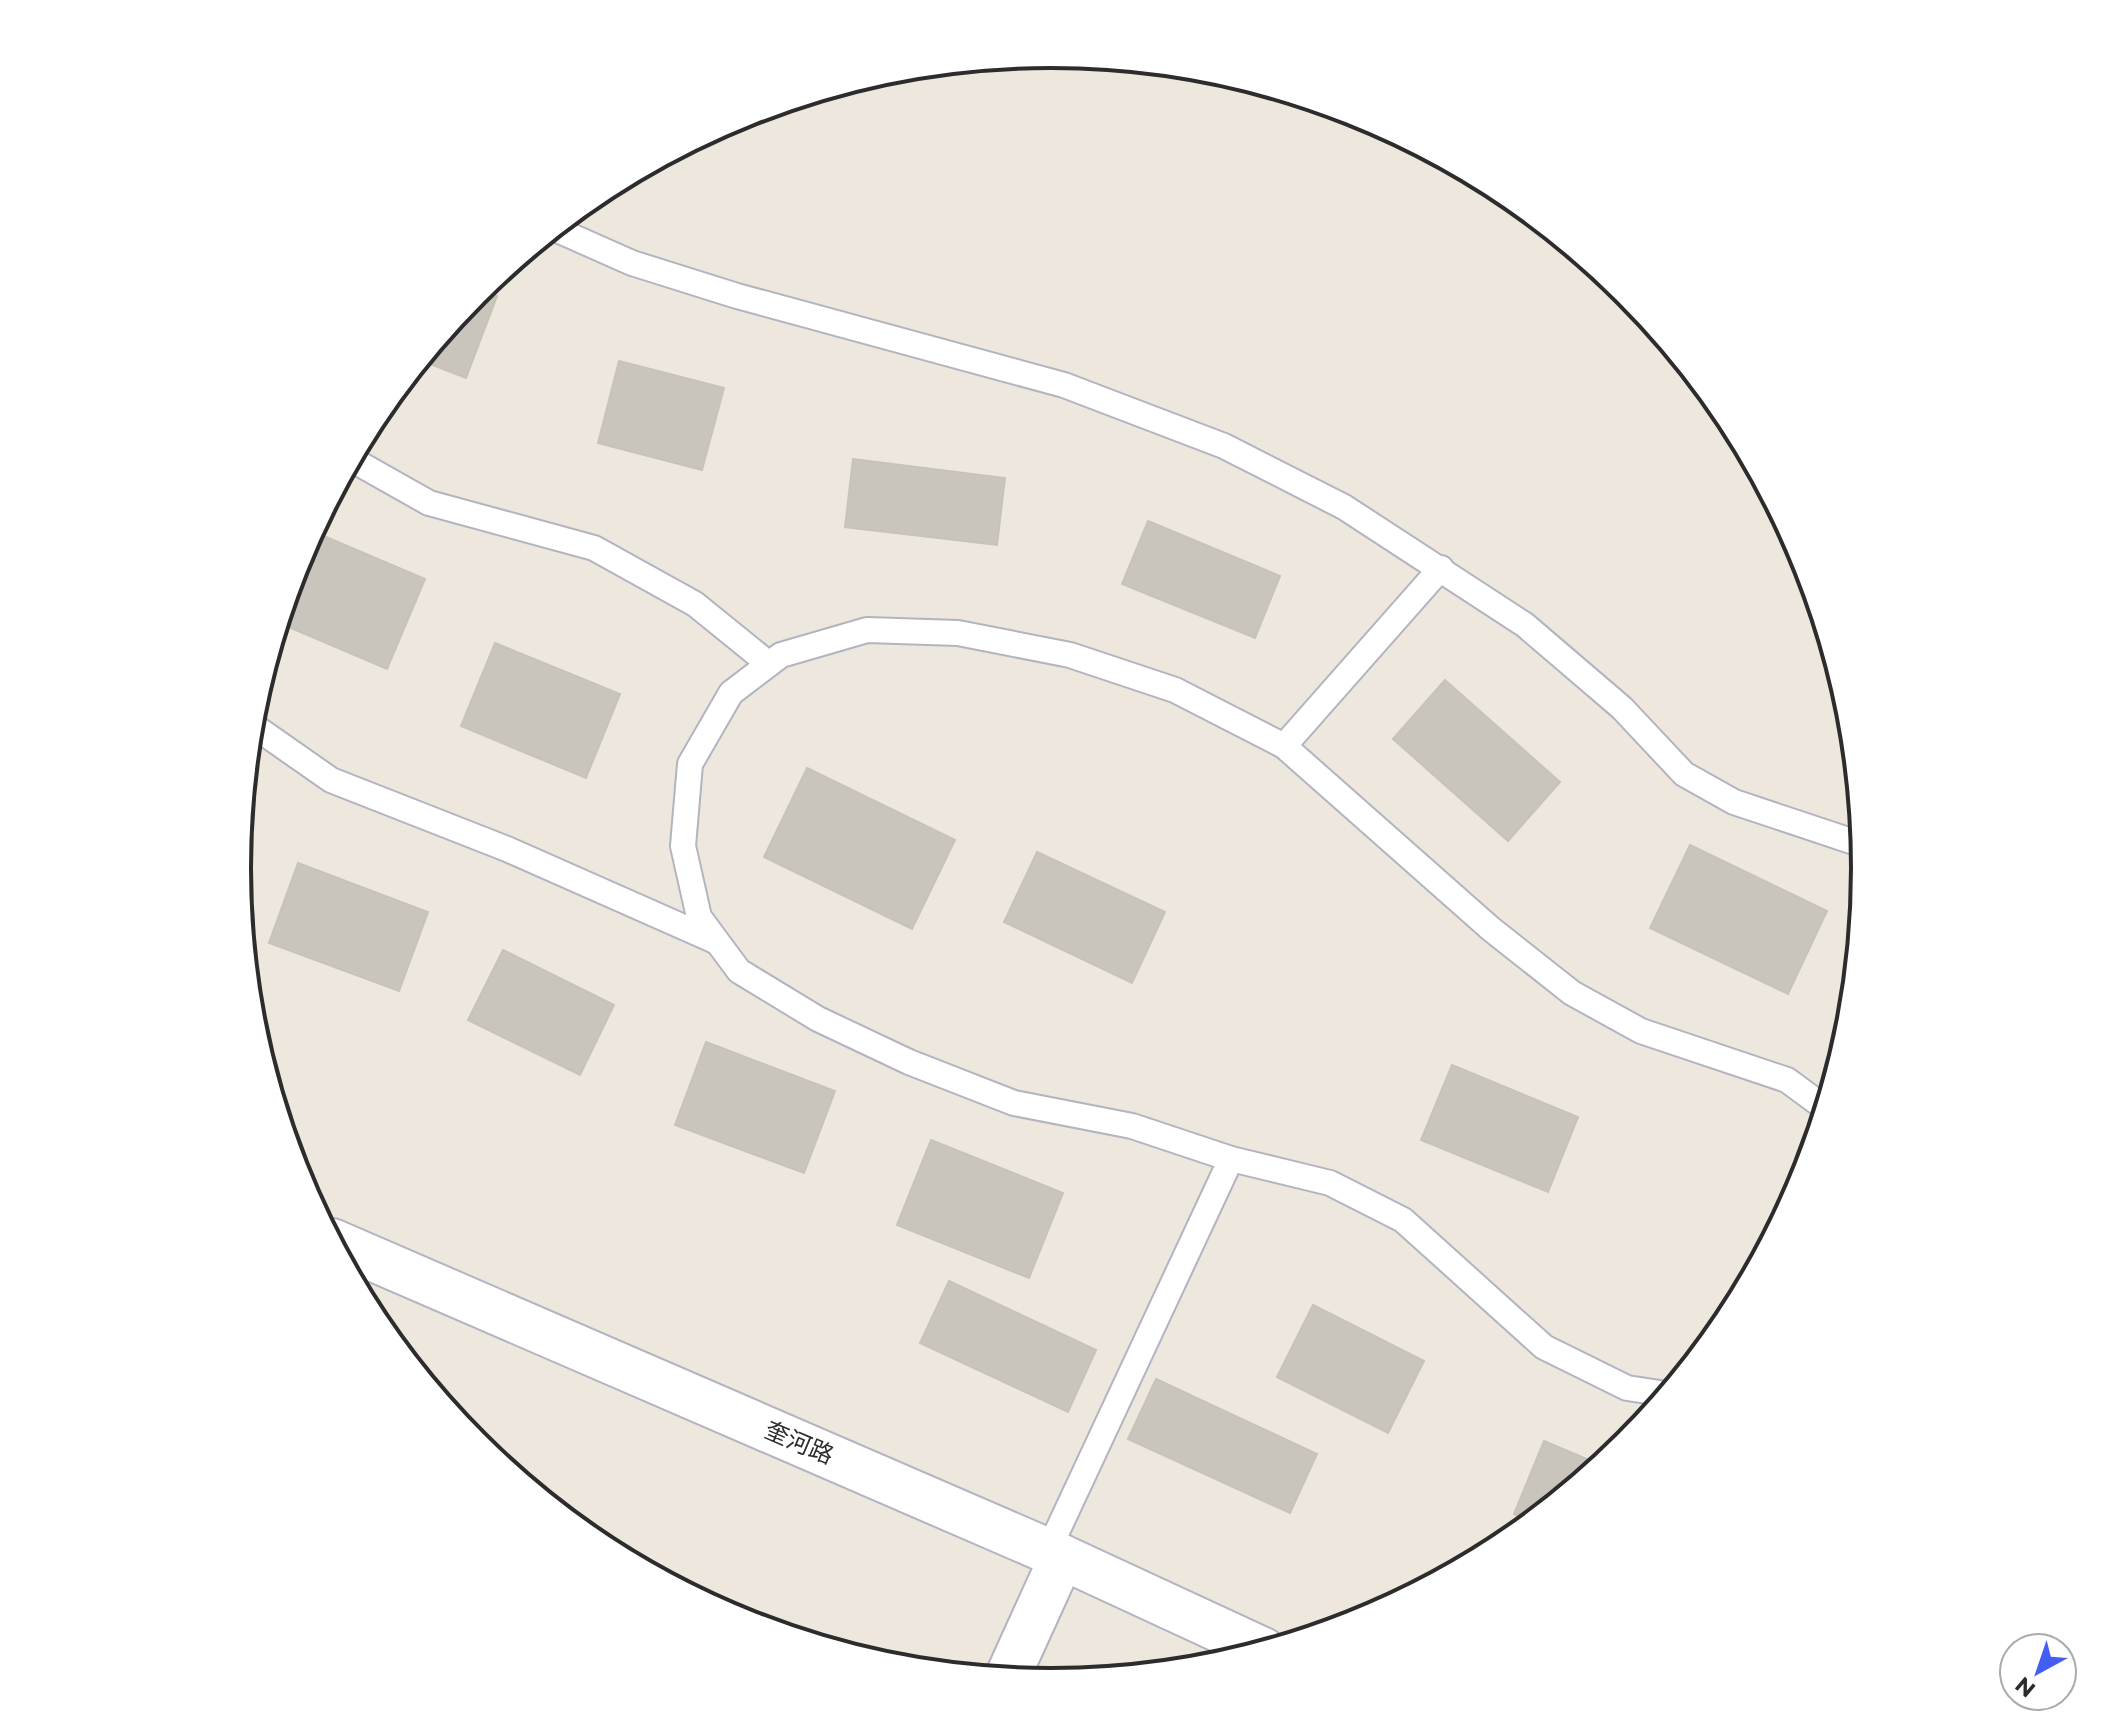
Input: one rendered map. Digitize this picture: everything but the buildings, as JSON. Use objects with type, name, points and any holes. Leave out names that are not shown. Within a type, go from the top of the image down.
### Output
[{"type":"street","name":"奎河路","points":[[347,1248],[1055,1554],[1248,1643]]},
{"type":"street","points":[[1011,1666],[1055,1554]]},
{"type":"lane","points":[[564,233],[632,263],[737,296],[1064,385],[1210,441],[1344,507],[1525,625],[1622,708],[1684,774],[1734,802],[1850,841]]},
{"type":"lane","points":[[360,464],[429,503],[594,548],[695,604],[769,664]]},
{"type":"lane","points":[[1284,746],[1441,568]]},
{"type":"lane","points":[[1654,1392],[1627,1388],[1544,1347],[1403,1220],[1330,1183],[1231,1159],[1132,1126],[1014,1103],[909,1062],[818,1019],[739,971],[699,917],[683,846],[690,764],[731,693],[769,664],[781,655],[867,630],[958,633],[1070,655],[1175,690],[1284,746],[1491,929],[1572,993],[1641,1031],[1787,1080],[1816,1101]]},
{"type":"lane","points":[[263,732],[331,780],[507,849],[718,943]]},
{"type":"lane","points":[[1055,1554],[1231,1159]]}]
